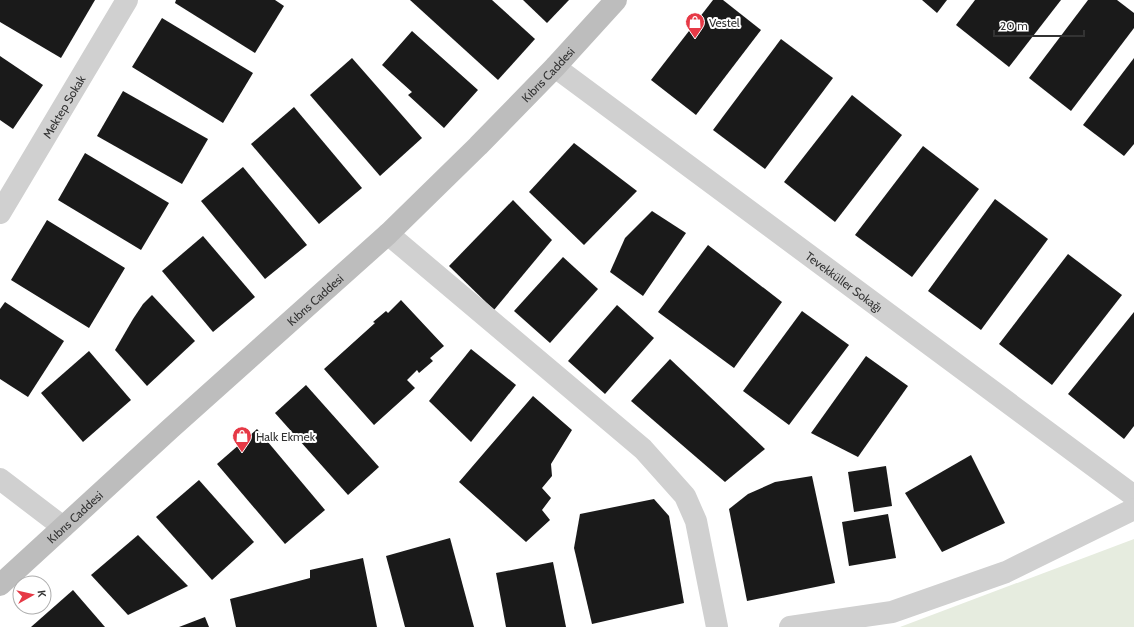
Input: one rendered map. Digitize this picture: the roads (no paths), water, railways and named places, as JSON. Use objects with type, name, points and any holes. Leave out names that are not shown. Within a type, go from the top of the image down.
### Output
[{"type":"main road","name":"Kıbrıs Caddesi","points":[[0,585],[64,528],[170,429],[388,234],[484,141],[555,67],[616,0]]},
{"type":"street","name":"Mektep Sokak","points":[[0,213],[127,0]]},
{"type":"street","name":"Tevekküller Sokağı","points":[[555,67],[1134,496]]},
{"type":"street","points":[[388,234],[642,449],[685,496],[696,521],[717,627]]},
{"type":"street","points":[[0,479],[64,528]]},
{"type":"street","points":[[790,627],[892,612],[1006,572],[1134,509]]},
{"type":"place","name":"Vestel","points":[[695,39]]},
{"type":"place","name":"Halk Ekmek","points":[[242,453]]}]
